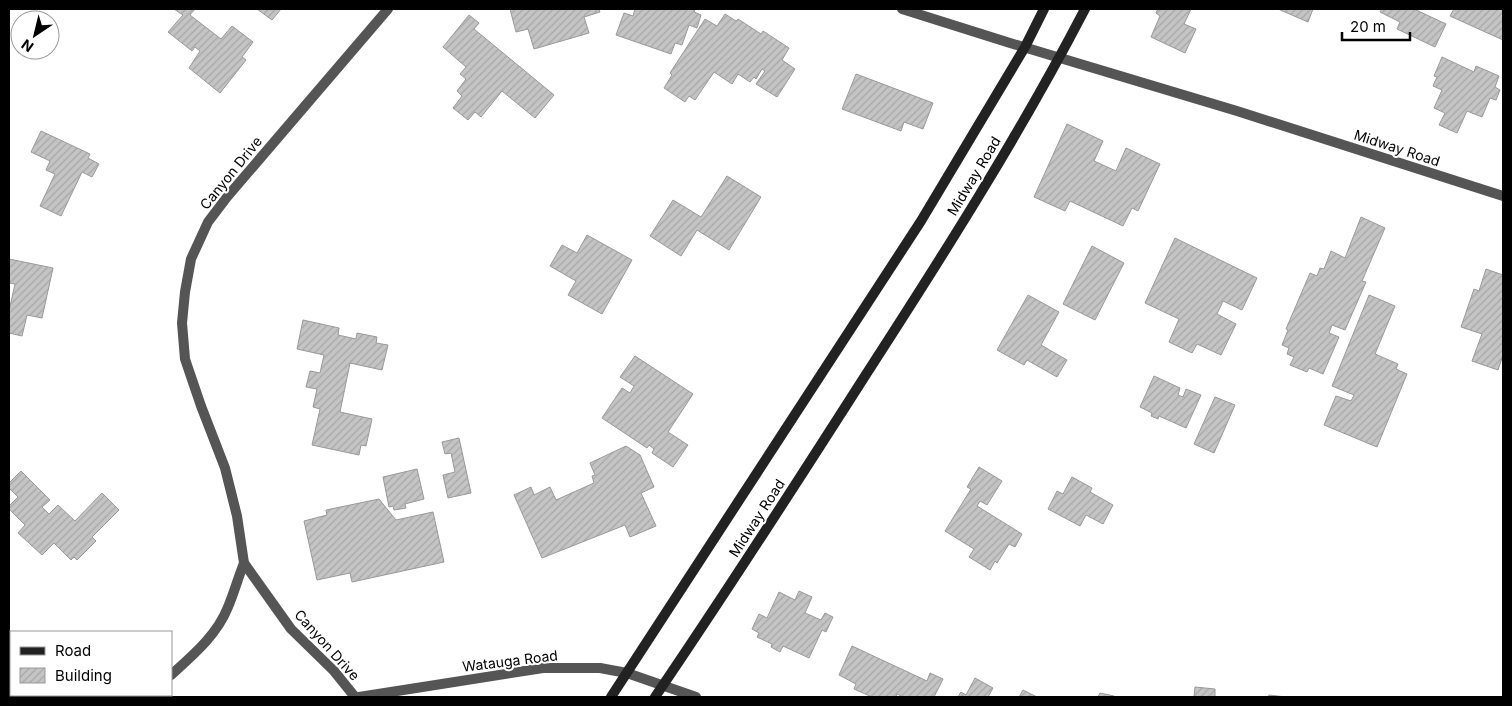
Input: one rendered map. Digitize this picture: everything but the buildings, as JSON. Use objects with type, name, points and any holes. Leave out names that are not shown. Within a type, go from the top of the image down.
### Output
[{"type":"main road","name":"Midway Road","points":[[610,697],[921,221],[1025,48],[1044,9]]},
{"type":"main road","points":[[1060,58],[1084,9]]},
{"type":"main road","name":"Midway Road","points":[[655,697],[763,535],[918,295],[1060,58]]},
{"type":"street","name":"Canyon Drive","points":[[354,697],[334,671],[291,629],[244,563],[237,516],[225,468],[200,406],[185,359],[182,323],[191,259],[208,222],[227,197],[388,9]]},
{"type":"street","points":[[902,9],[1060,58]]},
{"type":"street","name":"Midway Road","points":[[1060,58],[1237,111],[1503,196]]},
{"type":"street","name":"Canyon Drive","points":[[172,674],[214,632],[228,609],[244,563]]},
{"type":"street","name":"Watauga Road","points":[[359,697],[543,668],[600,668],[627,673],[696,697]]}]
